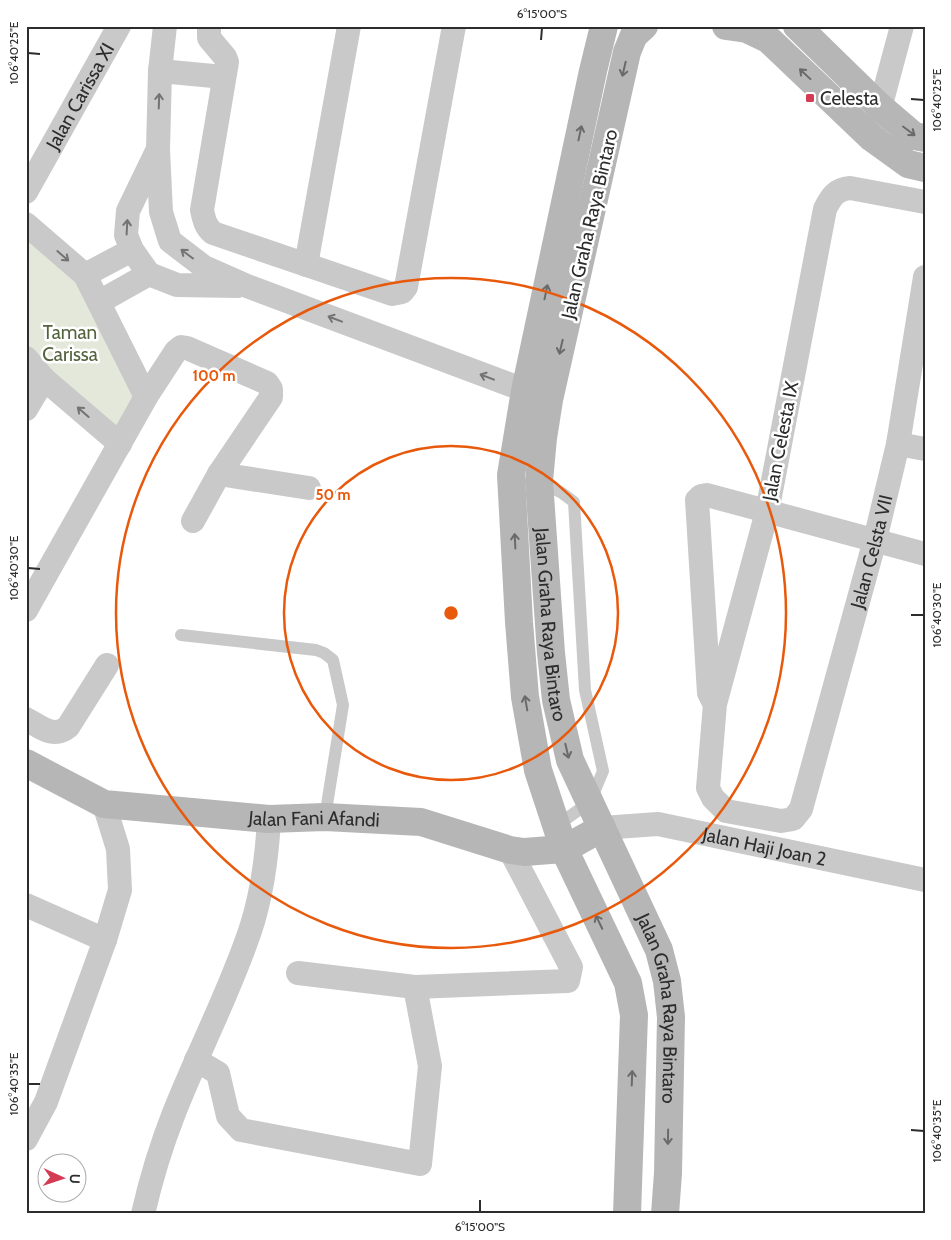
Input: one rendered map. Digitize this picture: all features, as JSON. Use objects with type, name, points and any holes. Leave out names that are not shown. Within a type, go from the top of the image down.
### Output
[{"type":"main road","name":"Jalan Graha Raya Bintaro","points":[[604,26],[593,71],[537,395],[543,438],[539,481],[556,700],[570,760],[659,950],[667,981],[671,1017],[668,1173],[664,1214]]},
{"type":"main road","name":"Jalan Graha Raya Bintaro","points":[[627,1214],[634,1015],[628,983],[560,838],[538,770],[526,706],[519,622],[511,475],[537,395],[627,52],[634,35],[644,26]]},
{"type":"main road","points":[[726,26],[747,29],[768,39],[872,138],[908,164],[925,168]]},
{"type":"main road","points":[[797,26],[880,107],[914,136],[925,138]]},
{"type":"main road","name":"Jalan Fani Afandi","points":[[26,763],[104,804],[269,819],[325,817],[421,822],[510,850],[524,852],[560,838],[602,828]]},
{"type":"street","name":"Jalan Carissa XI","points":[[26,192],[119,26]]},
{"type":"street","points":[[165,26],[160,71],[158,150],[161,212],[170,241],[204,267],[246,286],[537,395]]},
{"type":"street","points":[[209,26],[209,38],[226,60],[202,210],[204,222],[213,233],[392,294],[402,292],[406,287],[454,26]]},
{"type":"street","points":[[306,265],[349,26]]},
{"type":"street","points":[[872,138],[902,26]]},
{"type":"street","points":[[160,71],[224,77]]},
{"type":"street","points":[[158,150],[135,193],[128,211],[126,235],[132,250],[149,274],[177,285],[246,286]]},
{"type":"street","name":"Jalan Celesta IX","points":[[713,798],[708,788],[708,781],[715,704],[767,512],[823,218],[829,202],[841,189],[850,188],[925,202]]},
{"type":"street","points":[[26,224],[85,275],[146,397]]},
{"type":"street","points":[[85,275],[132,250]]},
{"type":"street","points":[[99,302],[149,274]]},
{"type":"street","name":"Jalan Celsta VII","points":[[713,798],[726,811],[781,821],[793,819],[801,809],[875,540],[898,444],[925,277]]},
{"type":"street","points":[[26,610],[146,397],[176,351],[181,347],[267,383],[271,388],[271,398],[219,474],[193,521]]},
{"type":"street","points":[[26,358],[44,378],[120,444]]},
{"type":"street","points":[[26,409],[44,378]]},
{"type":"street","points":[[898,444],[925,449]]},
{"type":"street","points":[[219,474],[309,488]]},
{"type":"street","name":"Jalan Celesta IX","points":[[715,704],[709,693],[697,500],[701,496],[706,495],[767,512]]},
{"type":"street","points":[[767,512],[925,554]]},
{"type":"street","points":[[26,719],[53,733],[68,727],[106,665]]},
{"type":"street","points":[[26,1139],[46,1102],[105,940],[120,890],[118,849],[104,804]]},
{"type":"street","points":[[143,1214],[155,1163],[250,930],[268,851],[269,819]]},
{"type":"street","name":"Jalan Haji Joan 2","points":[[602,828],[658,824],[925,880]]},
{"type":"street","points":[[298,973],[415,987],[568,981],[571,966],[510,850]]},
{"type":"street","points":[[26,905],[105,940]]},
{"type":"street","points":[[196,1060],[218,1074],[228,1116],[241,1130],[420,1164],[430,1066],[415,987]]},
{"type":"lane","points":[[181,635],[316,650],[333,660],[343,705],[325,817]]},
{"type":"lane","points":[[560,838],[590,802]]},
{"type":"green space","name":"Taman Carissa","points":[[26,224],[85,275],[146,397],[120,444],[26,358]]},
{"type":"place","name":"Celesta","points":[[810,98]]}]
